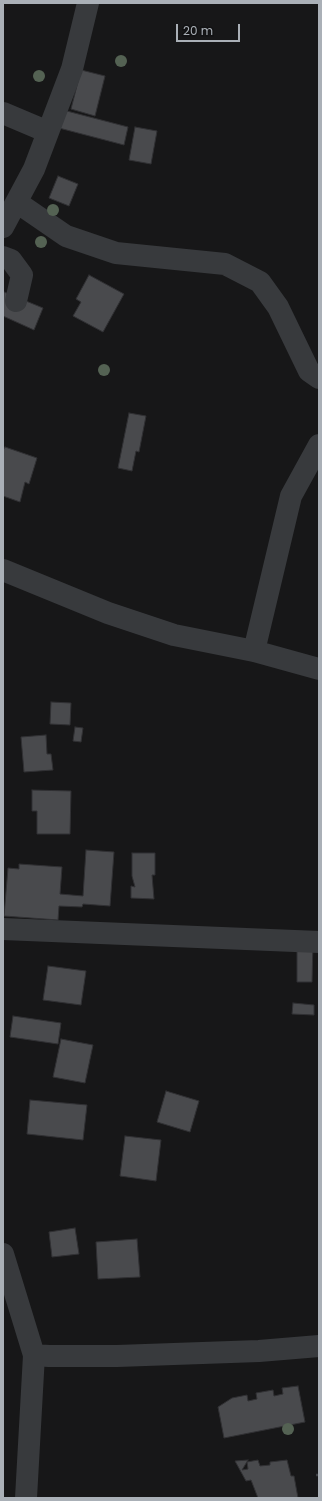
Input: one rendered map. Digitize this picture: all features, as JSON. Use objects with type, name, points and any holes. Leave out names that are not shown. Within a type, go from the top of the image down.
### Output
[{"type":"street","points":[[3,228],[18,203],[34,169],[72,69],[88,3]]},
{"type":"street","points":[[3,113],[48,132]]},
{"type":"street","points":[[18,203],[66,236],[116,253],[225,264],[260,282],[278,308],[310,371],[319,378]]},
{"type":"street","points":[[3,257],[11,260],[22,274],[16,301]]},
{"type":"street","points":[[254,650],[291,496],[319,445]]},
{"type":"street","points":[[3,570],[122,618],[174,635],[254,650],[319,669]]},
{"type":"street","points":[[3,929],[319,942]]},
{"type":"street","points":[[3,1254],[34,1355],[26,1498]]},
{"type":"street","points":[[34,1355],[117,1356],[259,1351],[319,1346]]},
{"type":"building","points":[[81,70],[105,76],[95,116],[71,109]]},
{"type":"building","points":[[63,110],[128,127],[124,145],[59,128]]},
{"type":"building","points":[[135,127],[157,131],[151,164],[129,160]]},
{"type":"building","points":[[58,176],[78,184],[69,206],[49,198]]},
{"type":"building","points":[[89,275],[124,294],[103,332],[73,316],[81,302],[76,299]]},
{"type":"building","points":[[4,292],[43,308],[34,330],[3,316]]},
{"type":"building","points":[[129,413],[146,416],[139,452],[136,451],[132,471],[118,468]]},
{"type":"building","points":[[5,447],[37,458],[29,484],[25,482],[20,502],[3,496],[3,450]]},
{"type":"building","points":[[51,702],[71,703],[70,725],[50,724]]},
{"type":"building","points":[[75,727],[83,728],[81,742],[73,741]]},
{"type":"building","points":[[46,735],[47,754],[51,754],[53,770],[24,772],[21,737]]},
{"type":"building","points":[[32,790],[71,791],[70,834],[37,834],[37,811],[32,811]]},
{"type":"building","points":[[86,850],[114,852],[110,906],[83,904],[82,907],[59,906],[58,920],[4,916],[8,868],[19,869],[19,864],[62,867],[60,894],[83,896]]},
{"type":"building","points":[[132,853],[155,853],[155,875],[152,875],[154,899],[131,898],[131,886],[135,887],[132,876]]},
{"type":"building","points":[[297,940],[313,941],[312,982],[297,982]]},
{"type":"building","points":[[48,966],[86,971],[81,1005],[43,1000]]},
{"type":"building","points":[[293,1003],[314,1005],[314,1015],[292,1014]]},
{"type":"building","points":[[13,1016],[61,1023],[58,1044],[10,1037]]},
{"type":"building","points":[[61,1039],[93,1045],[85,1083],[53,1077]]},
{"type":"building","points":[[166,1091],[199,1101],[190,1132],[157,1122]]},
{"type":"building","points":[[30,1100],[87,1105],[83,1140],[27,1134]]},
{"type":"building","points":[[125,1136],[161,1140],[156,1181],[120,1176]]},
{"type":"building","points":[[75,1228],[79,1254],[52,1257],[49,1232]]},
{"type":"building","points":[[137,1239],[140,1277],[98,1279],[96,1242]]},
{"type":"building","points":[[298,1386],[305,1422],[224,1438],[218,1407],[232,1398],[247,1395],[248,1401],[257,1399],[256,1393],[273,1390],[274,1396],[283,1394],[282,1388]]},
{"type":"building","points":[[248,1460],[242,1470],[248,1469],[247,1462],[258,1460],[260,1466],[270,1465],[270,1462],[287,1460],[291,1476],[294,1476],[298,1498],[258,1498],[251,1480],[246,1481],[235,1461]]}]
